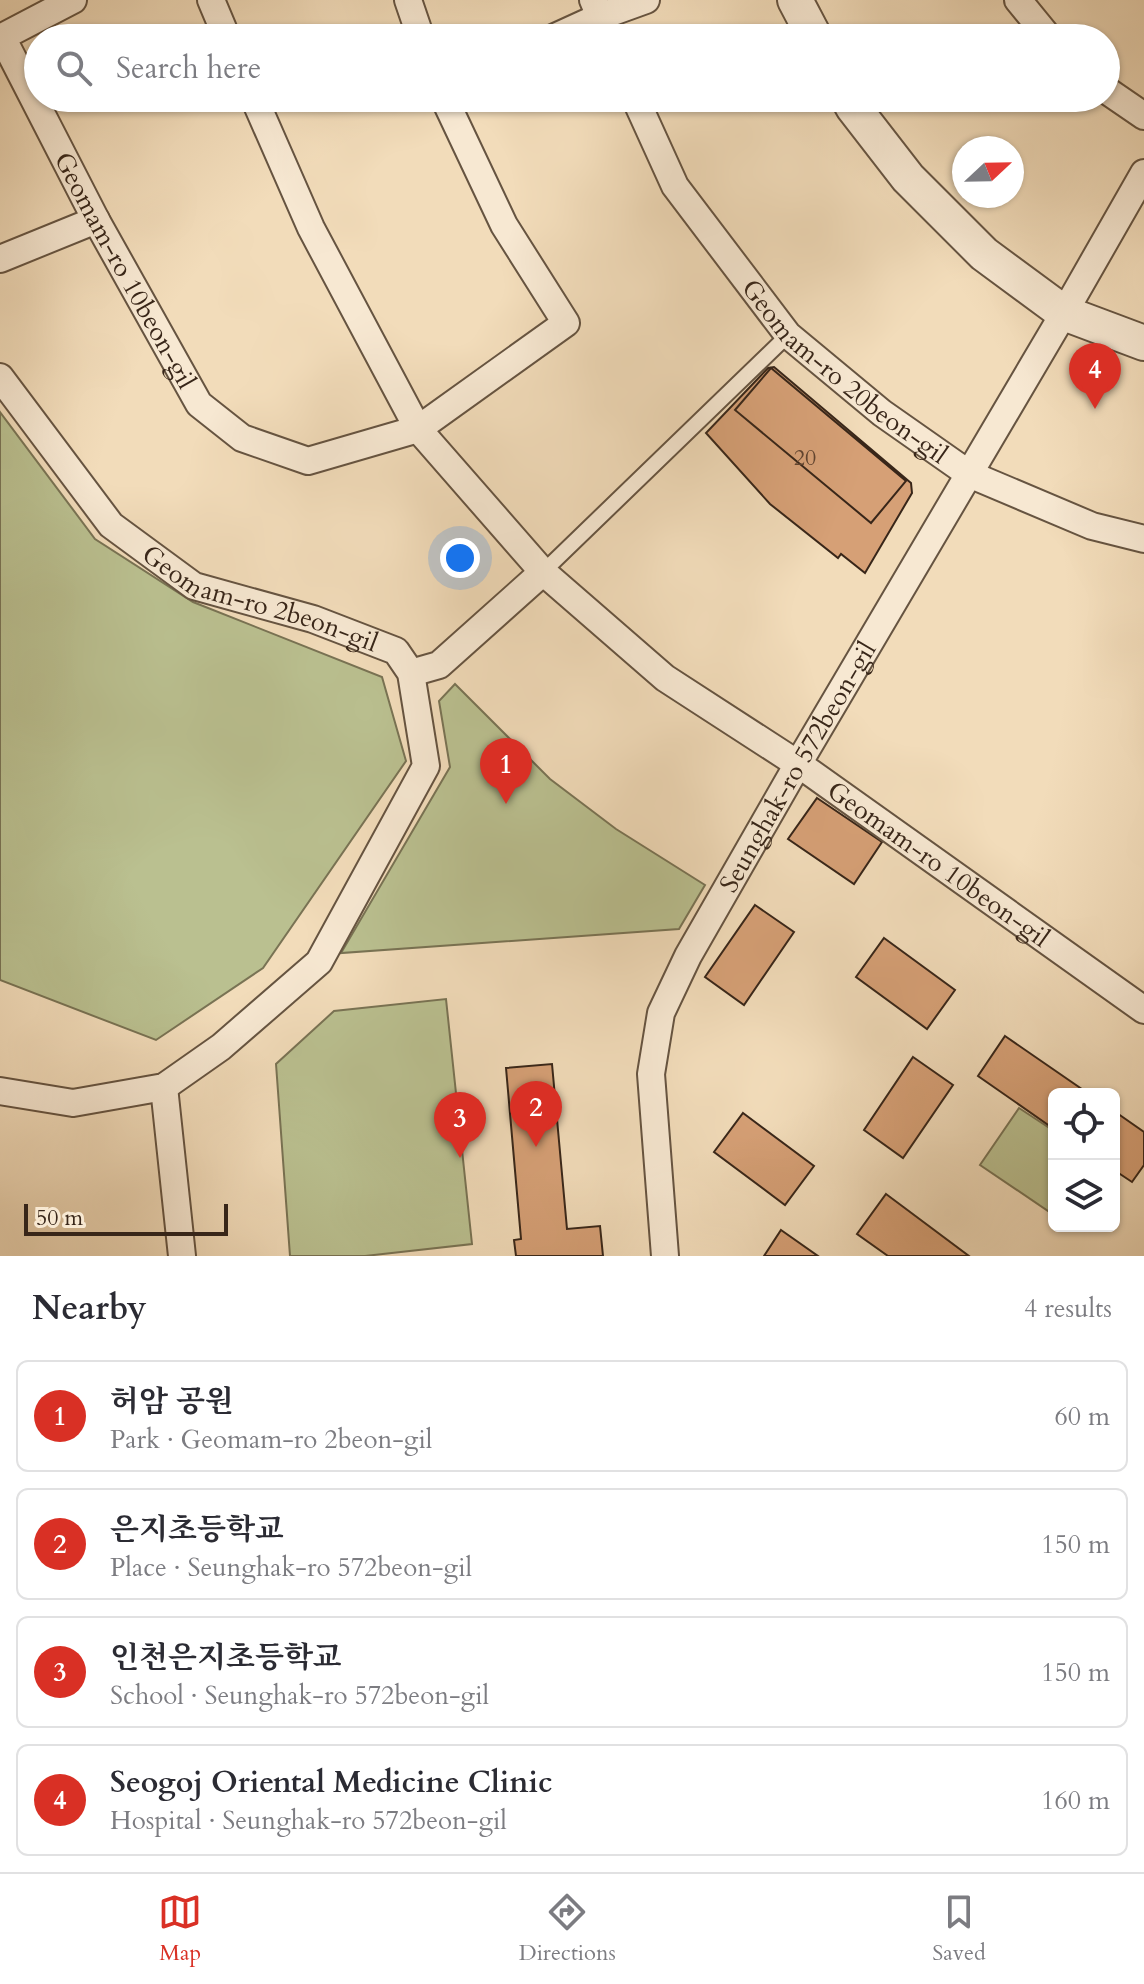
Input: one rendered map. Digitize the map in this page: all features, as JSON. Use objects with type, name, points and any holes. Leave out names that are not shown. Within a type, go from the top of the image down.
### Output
[{"type":"street","name":"Geomam-ro 10beon-gil","points":[[27,24],[73,0]]},
{"type":"street","points":[[211,0],[221,24]]},
{"type":"street","points":[[408,0],[416,24]]},
{"type":"street","points":[[600,18],[646,0]]},
{"type":"street","points":[[795,0],[808,24]]},
{"type":"street","points":[[1018,0],[1038,24]]},
{"type":"street","name":"Geomam-ro 10beon-gil","points":[[24,26],[2,37],[24,80]]},
{"type":"street","points":[[1120,100],[1144,116]]},
{"type":"street","name":"Geomam-ro 10beon-gil","points":[[41,112],[96,220],[199,404],[242,438],[308,461],[418,429],[566,323],[504,225],[451,112]]},
{"type":"street","name":"Geomam-ro 10beon-gil","points":[[260,112],[311,228],[418,429],[543,572],[665,678],[798,764],[1144,1010]]},
{"type":"street","name":"Geomam-ro 20beon-gil","points":[[641,112],[675,186],[788,335],[882,413],[969,474],[1092,526],[1144,539]]},
{"type":"street","points":[[857,112],[908,178],[984,254],[1064,313],[1144,343]]},
{"type":"street","name":"Seunghak-ro 572beon-gil","points":[[665,1256],[651,1074],[661,1013],[688,956],[798,764],[1144,173]]},
{"type":"street","points":[[0,259],[96,220]]},
{"type":"street","name":"Geomam-ro 2beon-gil","points":[[0,377],[111,525],[194,586],[313,619],[396,651],[411,673]]},
{"type":"street","points":[[0,1091],[73,1103],[164,1087],[221,1047],[319,962],[426,766],[411,673],[439,665],[543,572]]},
{"type":"street","points":[[164,1087],[182,1256]]},
{"type":"lane","points":[[543,572],[788,335]]},
{"type":"green space","points":[[0,412],[95,539],[193,602],[382,677],[406,761],[263,968],[156,1040],[0,980]]},
{"type":"green space","points":[[455,684],[550,779],[616,829],[705,885],[679,929],[341,953],[450,767],[439,701]]},
{"type":"green space","points":[[446,999],[472,1244],[365,1256],[290,1256],[276,1064],[334,1011]]},
{"type":"green space","points":[[1019,1108],[1048,1127],[1048,1211],[980,1165]]},
{"type":"building","points":[[774,367],[911,483],[912,493],[865,573],[841,554],[838,558],[770,504],[706,433],[768,368]]},
{"type":"building","points":[[771,368],[906,481],[871,523],[735,410]]},
{"type":"building","points":[[817,798],[882,842],[854,884],[788,839]]},
{"type":"building","points":[[755,905],[794,932],[744,1005],[705,977]]},
{"type":"building","points":[[884,938],[955,990],[927,1029],[856,977]]},
{"type":"building","points":[[1005,1036],[1080,1088],[1048,1088],[1048,1125],[978,1076]]},
{"type":"building","points":[[913,1057],[953,1085],[903,1158],[864,1130]]},
{"type":"building","points":[[552,1064],[567,1229],[600,1226],[603,1256],[516,1256],[514,1240],[521,1239],[506,1068]]},
{"type":"building","points":[[743,1113],[814,1166],[785,1205],[714,1152]]},
{"type":"building","points":[[1120,1115],[1144,1132],[1144,1165],[1132,1182],[1120,1174]]},
{"type":"building","points":[[886,1194],[969,1256],[888,1256],[857,1234]]},
{"type":"building","points":[[781,1230],[818,1256],[764,1256]]},
{"type":"place","name":"Seogoj Oriental Medicine Clinic","points":[[1095,409]]},
{"type":"place","name":"허암 공원","points":[[506,804]]},
{"type":"place","name":"은지초등학교","points":[[536,1147]]},
{"type":"place","name":"인천은지초등학교","points":[[460,1158]]}]
